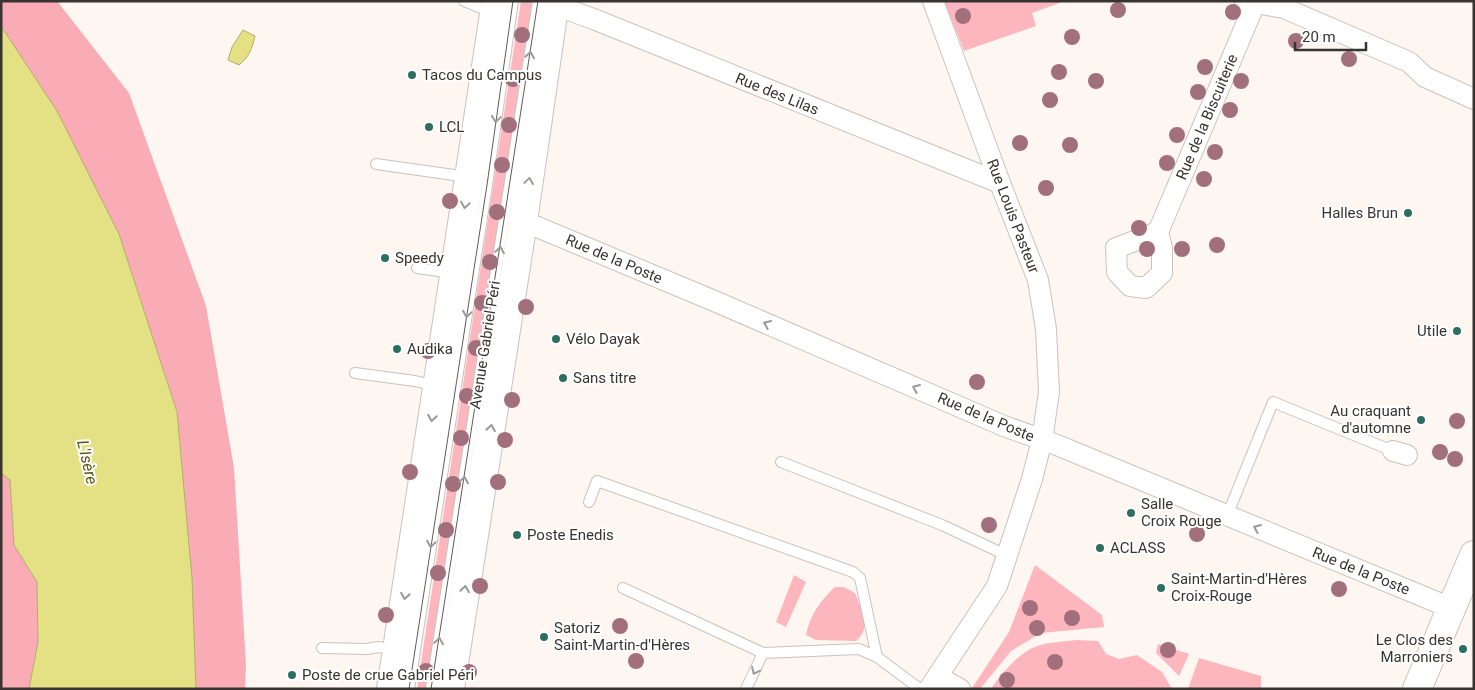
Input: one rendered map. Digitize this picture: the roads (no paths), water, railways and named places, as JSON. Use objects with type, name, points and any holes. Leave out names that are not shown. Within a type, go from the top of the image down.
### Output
[{"type":"main road","name":"Avenue Gabriel Péri","points":[[450,689],[523,221],[549,2]]},
{"type":"main road","points":[[391,689],[469,178],[501,5]]},
{"type":"main road","points":[[1418,689],[1474,555]]},
{"type":"street","name":"Rue Louis Pasteur","points":[[933,1],[1038,280],[1046,329],[1049,392],[1042,440],[1032,479],[997,586],[934,683]]},
{"type":"street","name":"Rue des Lilas","points":[[549,2],[1000,183]]},
{"type":"street","points":[[1252,2],[1284,8],[1408,62],[1425,77],[1474,99]]},
{"type":"street","name":"Rue de la Biscuiterie","points":[[1158,232],[1252,2]]},
{"type":"street","name":"Rue de la Poste","points":[[523,221],[1042,440],[1451,608]]},
{"type":"street","points":[[934,683],[960,689]]},
{"type":"lane","points":[[464,1],[501,5]]},
{"type":"lane","name":"Avenue Gabriel Péri","points":[[431,689],[549,2]]},
{"type":"lane","name":"Avenue Gabriel Péri","points":[[408,689],[487,185],[501,5]]},
{"type":"lane","points":[[376,164],[469,178]]},
{"type":"lane","points":[[417,268],[454,273]]},
{"type":"lane","points":[[355,373],[437,386]]},
{"type":"lane","points":[[1227,516],[1273,402],[1400,453]]},
{"type":"lane","points":[[781,462],[942,524],[1006,555]]},
{"type":"lane","points":[[589,502],[597,481],[853,572],[860,578],[877,657]]},
{"type":"lane","points":[[623,588],[763,653],[859,649],[877,657],[920,689]]},
{"type":"lane","points":[[322,648],[367,649],[378,647],[396,650]]},
{"type":"lane","points":[[746,689],[763,653]]},
{"type":"water","name":"L'Isère","points":[[1,26],[57,111],[119,234],[177,412],[192,578],[196,689],[29,689],[38,642],[37,582],[14,545],[10,480],[1,473]]},
{"type":"water","points":[[243,30],[255,36],[250,52],[239,65],[228,60],[232,47]]},
{"type":"tram line","points":[[409,689],[487,185],[513,1]]},
{"type":"tram line","points":[[431,689],[538,1]]},
{"type":"place","name":"Tacos du Campus","points":[[412,75]]},
{"type":"place","name":"LCL","points":[[429,127]]},
{"type":"place","name":"Halles Brun","points":[[1408,213]]},
{"type":"place","name":"Speedy","points":[[385,258]]},
{"type":"place","name":"Utile","points":[[1457,331]]},
{"type":"place","name":"Vélo Dayak","points":[[556,339]]},
{"type":"place","name":"Audika","points":[[397,349]]},
{"type":"place","name":"Sans titre","points":[[563,378]]},
{"type":"place","name":"Au craquant d'automne","points":[[1421,420]]},
{"type":"place","name":"Salle Croix Rouge","points":[[1131,513]]},
{"type":"place","name":"Poste Enedis","points":[[517,535]]},
{"type":"place","name":"ACLASS","points":[[1100,548]]},
{"type":"place","name":"Saint-Martin-d'Hères Croix-Rouge","points":[[1161,588]]},
{"type":"place","name":"Satoriz Saint-Martin-d'Hères","points":[[544,637]]},
{"type":"place","name":"Le Clos des Marroniers","points":[[1463,649]]},
{"type":"place","name":"Poste de crue Gabriel Péri","points":[[292,675]]}]
